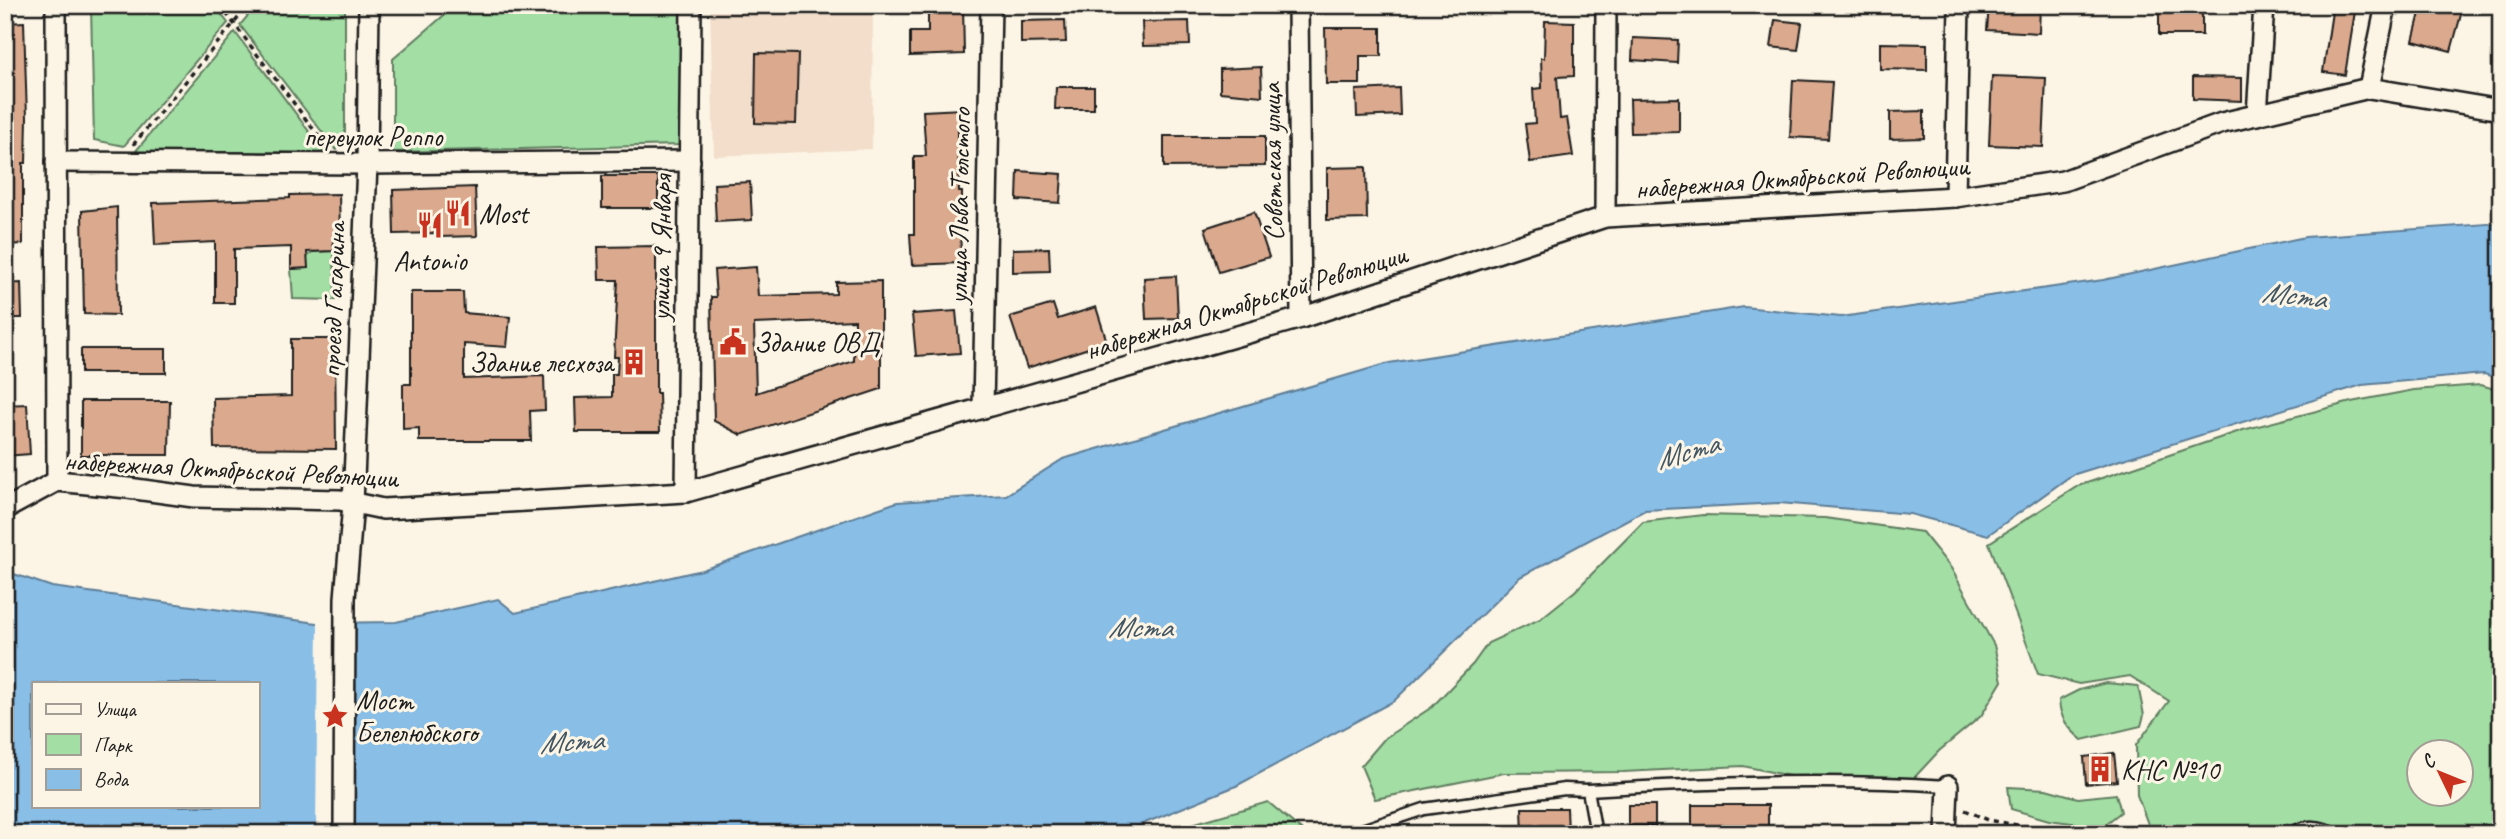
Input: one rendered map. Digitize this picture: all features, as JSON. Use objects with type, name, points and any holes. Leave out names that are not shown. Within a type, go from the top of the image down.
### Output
[{"type":"street","points":[[56,5],[57,481]]},
{"type":"street","name":"проезд Гагарина","points":[[344,834],[345,598],[353,504],[367,164],[369,5]]},
{"type":"street","name":"улица 9 Января","points":[[686,492],[691,5]]},
{"type":"street","name":"улица Льва Толстого","points":[[984,408],[991,5]]},
{"type":"street","name":"Советская улица","points":[[1298,5],[1301,318]]},
{"type":"street","points":[[1605,217],[1606,5]]},
{"type":"street","points":[[1955,197],[1959,5]]},
{"type":"street","points":[[2257,116],[2264,5]]},
{"type":"street","points":[[2369,88],[2386,5]]},
{"type":"street","name":"набережная Октябрьской Революции","points":[[5,505],[9,506],[57,481],[194,498],[340,500],[383,509],[686,492],[1301,318],[1605,217],[1955,197],[2063,181],[2222,123],[2369,88],[2501,110]]},
{"type":"street","name":"переулок Реппо","points":[[57,162],[367,164],[690,161]]},
{"type":"street","points":[[1946,834],[1948,794]]},
{"type":"lane","points":[[1350,834],[1424,809],[1565,789],[1706,783],[1871,781],[1948,794]]},
{"type":"lane","points":[[1588,790],[1596,834]]},
{"type":"lane","points":[[2291,834],[2300,827],[2326,828],[2336,834]]},
{"type":"path","points":[[220,5],[340,164]]},
{"type":"path","points":[[118,163],[249,5]]},
{"type":"path","points":[[1948,794],[1988,820],[2068,834]]},
{"type":"path","points":[[2474,834],[2501,817]]},
{"type":"shaded area","points":[[710,5],[873,5],[872,149],[714,156]]},
{"type":"green space","points":[[91,5],[214,5],[228,23],[124,146],[94,140]]},
{"type":"green space","points":[[257,5],[345,5],[345,139],[336,150],[240,25]]},
{"type":"green space","points":[[456,5],[682,5],[679,145],[393,152],[393,59]]},
{"type":"green space","points":[[235,32],[325,153],[135,152]]},
{"type":"green space","points":[[334,251],[335,300],[293,299],[291,269],[307,268],[307,257],[313,252]]},
{"type":"green space","points":[[2481,385],[2501,391],[2501,819],[2473,834],[2151,832],[2137,795],[2136,745],[2169,701],[2130,676],[2079,684],[2038,674],[1989,543],[2078,486],[2243,430],[2351,402],[2414,390]]},
{"type":"green space","points":[[1703,515],[1825,518],[1922,532],[1951,568],[1994,645],[2002,681],[1981,716],[1939,751],[1913,779],[1838,786],[1743,766],[1623,772],[1504,773],[1375,799],[1361,766],[1385,738],[1432,707],[1473,664],[1488,643],[1540,619],[1575,591],[1643,522]]},
{"type":"green space","points":[[2106,683],[2138,686],[2144,715],[2141,726],[2082,740],[2066,723],[2059,700],[2079,690]]},
{"type":"green space","points":[[2008,787],[2046,789],[2078,798],[2116,794],[2121,812],[2102,827],[2049,820],[2011,809]]},
{"type":"green space","points":[[1268,802],[1306,834],[1157,834]]},
{"type":"water","name":"Мста","points":[[2501,223],[2501,379],[2484,374],[2362,385],[2072,475],[1988,535],[1910,514],[1779,503],[1645,510],[1520,577],[1394,701],[1236,786],[1118,834],[5,834],[5,571],[52,587],[317,623],[396,622],[498,599],[515,613],[702,570],[897,502],[1006,495],[1063,459],[1389,363],[1744,307],[1841,317],[2103,280],[2305,237]]},
{"type":"pier","name":"Мост Белелюбского","points":[[356,619],[347,834],[316,834],[318,620]]},
{"type":"building","points":[[928,5],[963,5],[964,54],[910,56],[910,32],[928,32]]},
{"type":"building","points":[[1989,5],[2040,5],[2039,33],[1987,30]]},
{"type":"building","points":[[2159,5],[2202,5],[2202,35],[2159,35]]},
{"type":"building","points":[[2333,5],[2356,5],[2345,75],[2323,72]]},
{"type":"building","points":[[2422,5],[2440,5],[2462,11],[2451,51],[2413,41]]},
{"type":"building","points":[[1065,20],[1066,42],[1021,43],[1021,21]]},
{"type":"building","points":[[1775,20],[1802,23],[1798,50],[1771,47]]},
{"type":"building","points":[[1189,21],[1190,45],[1143,46],[1142,22]]},
{"type":"building","points":[[1545,21],[1574,22],[1574,76],[1557,77],[1560,119],[1567,118],[1573,156],[1530,162],[1525,124],[1535,123],[1533,89],[1542,88],[1541,58],[1544,58]]},
{"type":"building","points":[[24,22],[27,118],[26,163],[23,163],[23,244],[5,245],[5,23]]},
{"type":"building","points":[[1325,28],[1381,28],[1381,56],[1360,56],[1360,84],[1326,84]]},
{"type":"building","points":[[1633,38],[1678,40],[1677,63],[1632,60]]},
{"type":"building","points":[[1880,43],[1927,44],[1927,70],[1880,69]]},
{"type":"building","points":[[756,53],[798,54],[796,124],[755,123]]},
{"type":"building","points":[[1261,67],[1262,96],[1220,92],[1220,69]]},
{"type":"building","points":[[1992,76],[2046,78],[2043,147],[1989,145]]},
{"type":"building","points":[[2193,77],[2242,78],[2242,101],[2193,99]]},
{"type":"building","points":[[1793,80],[1832,82],[1828,139],[1790,137]]},
{"type":"building","points":[[1056,87],[1094,87],[1094,109],[1055,109]]},
{"type":"building","points":[[1399,88],[1400,115],[1357,117],[1356,90]]},
{"type":"building","points":[[1679,98],[1679,132],[1631,133],[1630,99]]},
{"type":"building","points":[[962,109],[962,128],[958,128],[959,192],[962,192],[961,263],[912,265],[910,234],[914,234],[914,156],[926,156],[923,111]]},
{"type":"building","points":[[1924,111],[1924,138],[1890,139],[1890,112]]},
{"type":"building","points":[[1164,136],[1265,136],[1265,166],[1164,167]]},
{"type":"building","points":[[1366,167],[1367,219],[1327,220],[1327,168]]},
{"type":"building","points":[[1018,171],[1062,174],[1060,203],[1017,200]]},
{"type":"building","points":[[602,176],[658,176],[658,208],[602,208]]},
{"type":"building","points":[[750,182],[752,220],[716,222],[714,184]]},
{"type":"building","points":[[475,187],[477,236],[394,234],[393,190]]},
{"type":"building","points":[[339,194],[340,232],[333,238],[334,251],[307,252],[308,268],[291,269],[291,247],[234,249],[234,303],[215,303],[215,242],[155,245],[153,203]]},
{"type":"building","points":[[117,207],[118,315],[84,314],[82,211]]},
{"type":"building","points":[[1254,212],[1269,257],[1219,272],[1205,228]]},
{"type":"building","points":[[656,246],[656,393],[659,393],[660,432],[576,432],[575,398],[612,397],[612,374],[617,374],[618,357],[614,357],[618,280],[599,280],[598,247]]},
{"type":"building","points":[[1049,248],[1050,271],[1013,272],[1013,249]]},
{"type":"building","name":"Здание ОВД","points":[[756,267],[758,296],[836,294],[836,282],[881,281],[881,389],[741,435],[714,421],[711,297],[716,297],[714,270]],"holes":[[[855,320],[854,361],[756,393],[754,324]]]},
{"type":"building","points":[[1176,276],[1178,318],[1146,319],[1144,278]]},
{"type":"building","points":[[21,283],[22,318],[5,318],[5,284]]},
{"type":"building","points":[[411,292],[463,292],[464,313],[510,317],[507,347],[464,344],[464,379],[544,376],[545,410],[530,411],[531,441],[419,441],[419,428],[403,429],[403,384],[411,384]]},
{"type":"building","points":[[1053,304],[1058,319],[1096,307],[1107,342],[1027,368],[1010,317]]},
{"type":"building","points":[[956,311],[960,353],[916,356],[912,314]]},
{"type":"building","points":[[291,339],[335,339],[336,449],[214,448],[213,398],[291,396]]},
{"type":"building","points":[[81,349],[166,349],[166,373],[81,373]]},
{"type":"building","points":[[81,401],[170,401],[169,455],[81,455]]},
{"type":"building","points":[[27,404],[30,454],[5,456],[5,405]]},
{"type":"building","name":"КНС №10","points":[[2114,753],[2117,781],[2086,784],[2084,757]]},
{"type":"building","points":[[1628,805],[1655,805],[1655,826],[1628,826]]},
{"type":"building","points":[[1692,805],[1768,805],[1768,834],[1742,834],[1742,830],[1692,831]]},
{"type":"building","points":[[1522,808],[1567,808],[1568,834],[1523,834]]},
{"type":"place","name":"Most","points":[[458,213]]},
{"type":"place","name":"Antonio","points":[[430,225]]},
{"type":"place","name":"Здание ОВД","points":[[733,342]]},
{"type":"place","name":"Здание лесхоза","points":[[634,362]]},
{"type":"place","name":"Мост Белелюбского","points":[[335,716]]},
{"type":"place","name":"КНС №10","points":[[2100,769]]}]
